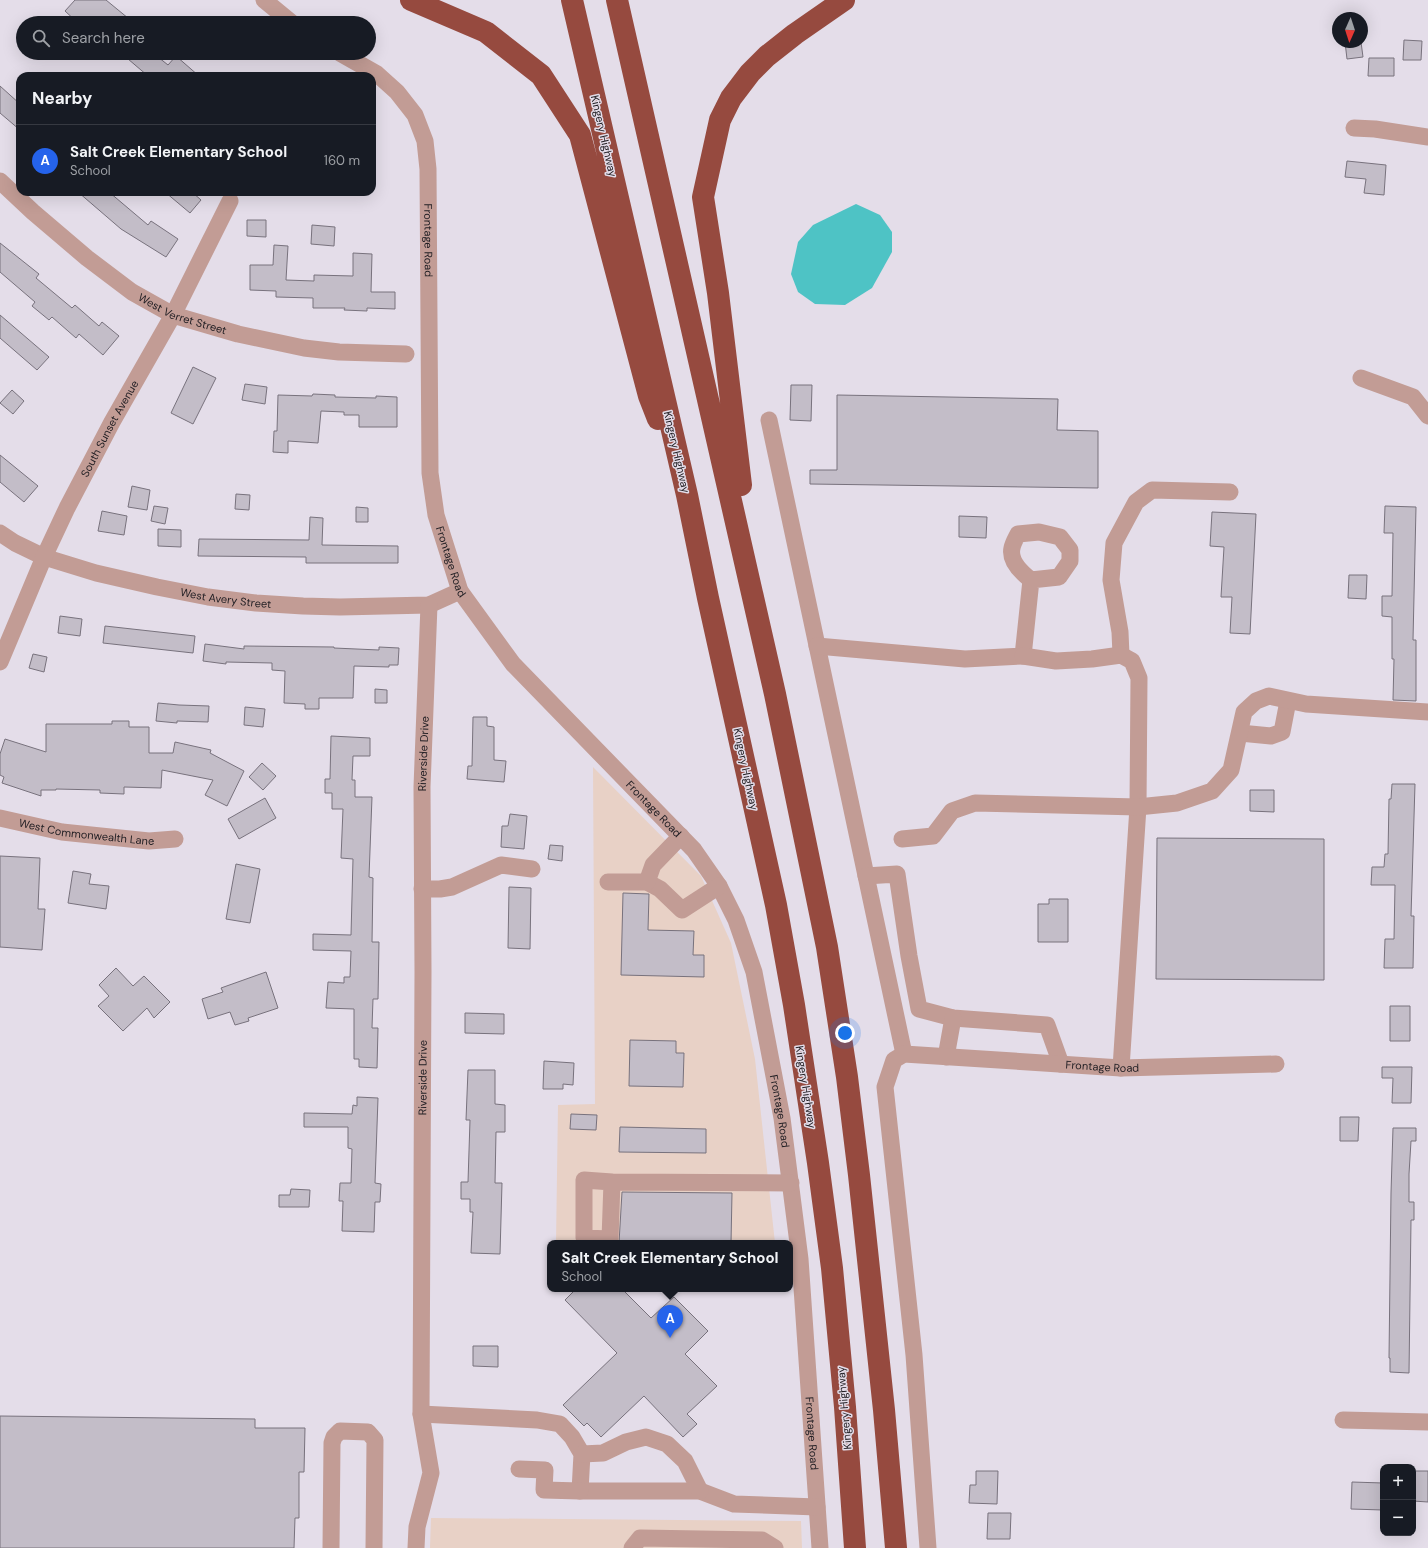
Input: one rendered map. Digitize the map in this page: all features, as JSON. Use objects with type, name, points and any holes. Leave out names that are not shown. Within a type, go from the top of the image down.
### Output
[{"type":"highway","points":[[411,0],[486,32],[541,75],[580,135],[649,396],[687,495]]},
{"type":"highway","name":"Kingery Highway","points":[[572,0],[687,495],[708,598],[776,905],[794,1005],[832,1268],[845,1406],[855,1548]]},
{"type":"highway","points":[[617,0],[775,694],[826,947],[847,1077],[859,1175],[883,1402],[896,1548]]},
{"type":"highway","points":[[775,694],[737,465],[718,292],[703,197],[720,120],[731,98],[750,73],[767,56],[795,34],[844,0]]},
{"type":"street","points":[[264,0],[283,16]]},
{"type":"street","name":"Frontage Road","points":[[352,60],[373,72]]},
{"type":"street","name":"Frontage Road","points":[[376,73],[398,92],[415,115],[425,141],[428,169],[430,473],[436,515],[460,591],[513,664],[694,850],[719,886],[736,920],[754,972],[782,1118],[800,1259],[820,1548]]},
{"type":"street","points":[[1354,128],[1375,129],[1428,137]]},
{"type":"street","name":"West Verret Street","points":[[0,181],[33,212],[87,258],[132,292],[173,315],[238,334],[304,348],[339,352],[406,354]]},
{"type":"street","name":"South Sunset Avenue","points":[[0,662],[44,557],[67,508],[112,422],[173,315],[230,201]]},
{"type":"street","points":[[1361,378],[1413,396],[1428,416]]},
{"type":"street","points":[[769,420],[904,1054],[894,1060],[885,1087],[914,1355],[928,1548]]},
{"type":"street","points":[[1121,655],[1120,632],[1111,580],[1114,543],[1136,502],[1152,490],[1230,492]]},
{"type":"street","name":"West Avery Street","points":[[0,533],[15,543],[44,557],[96,573],[157,588],[208,597],[303,606],[340,607],[429,605],[460,591]]},
{"type":"street","points":[[1023,656],[1031,580]]},
{"type":"street","name":"Riverside Drive","points":[[416,1548],[418,1527],[432,1473],[421,1414],[422,787],[429,605]]},
{"type":"street","points":[[817,646],[965,659],[1023,656],[1056,661],[1092,659],[1121,655],[1132,661],[1139,678],[1138,807],[1121,1068]]},
{"type":"street","points":[[902,839],[933,836],[952,811],[976,803],[1138,807],[1177,803],[1212,791],[1231,770],[1244,712],[1256,701],[1269,696],[1306,704],[1428,712]]},
{"type":"street","points":[[1240,733],[1271,736],[1282,732],[1288,701]]},
{"type":"street","name":"West Commonwealth Lane","points":[[0,818],[62,832],[149,841],[175,839]]},
{"type":"street","points":[[647,882],[653,866],[681,836]]},
{"type":"street","points":[[422,889],[452,887],[501,865],[532,869]]},
{"type":"street","points":[[866,876],[896,874],[919,1009],[954,1018],[1047,1025],[1061,1064]]},
{"type":"street","points":[[608,882],[647,882],[660,889],[682,910],[719,886]]},
{"type":"street","points":[[946,1057],[954,1018]]},
{"type":"street","name":"Frontage Road","points":[[904,1054],[1121,1068],[1276,1064]]},
{"type":"street","points":[[612,1182],[790,1183]]},
{"type":"street","points":[[421,1414],[537,1420],[560,1424],[572,1437],[582,1454],[580,1491]]},
{"type":"street","points":[[1343,1420],[1428,1422]]},
{"type":"street","points":[[331,1548],[332,1444],[334,1437],[340,1431],[368,1432],[375,1440],[374,1548]]},
{"type":"street","points":[[582,1454],[603,1453],[626,1442],[646,1437],[667,1444],[685,1461],[700,1491]]},
{"type":"street","points":[[518,1469],[545,1470],[544,1490],[700,1491],[734,1504],[817,1507]]},
{"type":"street","points":[[632,1548],[640,1538],[762,1540],[776,1548]]},
{"type":"shaded area","points":[[593,767],[701,876],[731,943],[755,1059],[775,1240],[556,1240],[558,1105],[595,1104]]},
{"type":"shaded area","points":[[431,1518],[801,1521],[802,1548],[430,1548]]},
{"type":"water","points":[[856,204],[880,215],[892,232],[892,252],[872,288],[845,305],[815,304],[798,292],[791,274],[798,242],[813,225]]},
{"type":"building","points":[[75,0],[106,0],[125,16],[70,16],[65,11]]},
{"type":"building","points":[[1404,40],[1422,41],[1421,60],[1403,60]]},
{"type":"building","points":[[1346,48],[1362,48],[1363,57],[1347,59]]},
{"type":"building","points":[[1369,58],[1394,58],[1394,76],[1368,76]]},
{"type":"building","points":[[129,60],[162,60],[168,65],[172,60],[181,60],[194,72],[143,72]]},
{"type":"building","points":[[0,86],[16,100],[16,127],[0,113]]},
{"type":"building","points":[[1347,161],[1386,165],[1384,195],[1364,193],[1366,179],[1345,177]]},
{"type":"building","points":[[83,196],[114,196],[148,225],[151,221],[178,239],[166,257],[121,229]]},
{"type":"building","points":[[170,196],[196,196],[201,200],[190,213]]},
{"type":"building","points":[[247,220],[266,220],[266,237],[247,236]]},
{"type":"building","points":[[312,225],[335,227],[334,246],[311,244]]},
{"type":"building","points":[[0,243],[39,274],[36,278],[72,308],[75,305],[99,326],[102,322],[119,336],[103,355],[79,334],[76,338],[52,317],[49,320],[32,306],[35,302],[0,272]]},
{"type":"building","points":[[274,245],[288,246],[286,280],[314,281],[314,275],[353,276],[353,253],[372,254],[371,292],[395,292],[395,309],[367,308],[367,311],[344,310],[345,308],[313,308],[313,298],[276,297],[276,291],[250,290],[250,265],[273,265]]},
{"type":"building","points":[[0,315],[49,357],[37,370],[0,338]]},
{"type":"building","points":[[193,367],[216,378],[193,424],[171,413]]},
{"type":"building","points":[[245,384],[267,387],[265,404],[242,400]]},
{"type":"building","points":[[791,385],[812,385],[811,421],[790,420]]},
{"type":"building","points":[[12,390],[24,401],[13,414],[0,403]]},
{"type":"building","points":[[313,394],[335,395],[335,397],[397,397],[397,427],[359,427],[359,415],[344,415],[344,412],[321,411],[318,443],[288,441],[288,453],[273,452],[274,431],[277,431],[278,395],[312,396]]},
{"type":"building","points":[[837,395],[1058,399],[1057,430],[1098,431],[1098,488],[810,484],[810,470],[837,470]]},
{"type":"building","points":[[0,455],[38,486],[24,502],[0,482]]},
{"type":"building","points":[[132,486],[150,490],[147,510],[128,507]]},
{"type":"building","points":[[236,494],[250,495],[249,510],[235,509]]},
{"type":"building","points":[[154,506],[168,508],[165,524],[151,521]]},
{"type":"building","points":[[1385,506],[1416,507],[1413,640],[1416,640],[1416,701],[1393,700],[1394,659],[1392,659],[1392,617],[1382,616],[1382,596],[1392,596],[1393,533],[1384,533]]},
{"type":"building","points":[[356,507],[368,508],[368,522],[356,522]]},
{"type":"building","points":[[102,511],[127,516],[124,535],[98,531]]},
{"type":"building","points":[[1212,512],[1256,514],[1250,634],[1230,633],[1232,597],[1221,597],[1224,547],[1210,546]]},
{"type":"building","points":[[959,516],[987,517],[986,538],[959,537]]},
{"type":"building","points":[[310,517],[323,518],[322,545],[398,546],[398,563],[306,563],[306,557],[198,556],[199,539],[309,540]]},
{"type":"building","points":[[158,529],[181,530],[181,547],[158,546]]},
{"type":"building","points":[[1349,575],[1367,575],[1366,599],[1348,598]]},
{"type":"building","points":[[60,616],[82,619],[80,636],[58,633]]},
{"type":"building","points":[[105,626],[195,636],[193,653],[103,643]]},
{"type":"building","points":[[205,644],[244,649],[244,646],[334,647],[379,650],[379,647],[399,648],[398,665],[389,665],[389,667],[354,666],[353,698],[319,698],[319,709],[305,709],[305,704],[284,703],[285,671],[272,670],[272,663],[226,662],[226,664],[203,661]]},
{"type":"building","points":[[33,654],[47,657],[44,672],[29,668]]},
{"type":"building","points":[[375,689],[387,690],[387,703],[375,703]]},
{"type":"building","points":[[158,703],[209,706],[208,722],[177,721],[177,723],[156,721]]},
{"type":"building","points":[[245,707],[265,709],[263,727],[244,725]]},
{"type":"building","points":[[473,717],[487,717],[487,726],[494,727],[494,760],[506,761],[504,782],[467,779],[468,766],[472,766]]},
{"type":"building","points":[[112,721],[129,721],[129,727],[149,727],[149,753],[173,753],[175,742],[211,750],[210,753],[244,771],[227,806],[205,795],[213,780],[162,770],[161,788],[124,787],[124,794],[100,793],[100,790],[56,789],[41,790],[41,796],[2,783],[4,777],[0,775],[0,754],[5,739],[46,752],[46,724],[112,724]]},
{"type":"building","points":[[331,736],[370,738],[370,756],[353,756],[352,780],[355,780],[355,797],[372,797],[369,877],[373,878],[372,942],[379,942],[378,999],[373,999],[372,1028],[378,1028],[377,1068],[359,1067],[359,1059],[354,1059],[354,1009],[326,1008],[328,982],[344,983],[344,977],[350,977],[351,951],[313,950],[313,934],[351,935],[353,859],[341,858],[343,809],[332,809],[332,793],[325,793],[325,779],[330,779]]},
{"type":"building","points":[[262,763],[276,776],[263,790],[249,777]]},
{"type":"building","points":[[1392,784],[1415,784],[1411,916],[1414,916],[1413,968],[1384,968],[1385,939],[1394,939],[1395,885],[1371,885],[1372,867],[1384,867],[1385,854],[1388,854],[1389,799],[1391,799]]},
{"type":"building","points":[[1250,790],[1274,790],[1274,812],[1250,811]]},
{"type":"building","points":[[265,798],[276,818],[239,839],[228,819]]},
{"type":"building","points":[[510,814],[527,816],[524,849],[501,847],[502,826],[508,826]]},
{"type":"building","points":[[1157,838],[1324,839],[1324,980],[1156,979]]},
{"type":"building","points":[[550,845],[563,846],[562,861],[548,859]]},
{"type":"building","points":[[0,856],[40,858],[38,909],[45,909],[42,950],[0,947]]},
{"type":"building","points":[[236,864],[260,869],[250,923],[226,919]]},
{"type":"building","points":[[73,871],[91,874],[89,884],[109,886],[106,909],[68,903]]},
{"type":"building","points":[[509,887],[531,888],[530,949],[508,948]]},
{"type":"building","points":[[623,893],[649,894],[648,930],[694,931],[693,955],[704,955],[704,977],[621,975]]},
{"type":"building","points":[[1049,899],[1068,899],[1068,942],[1038,942],[1038,904],[1049,904]]},
{"type":"building","points":[[116,968],[133,986],[144,976],[170,1002],[154,1018],[147,1008],[123,1031],[98,1006],[109,996],[99,985]]},
{"type":"building","points":[[266,972],[278,1008],[248,1018],[249,1021],[235,1025],[230,1012],[208,1019],[202,999],[223,992],[221,988]]},
{"type":"building","points":[[1390,1006],[1410,1006],[1410,1041],[1390,1041]]},
{"type":"building","points":[[465,1013],[504,1014],[504,1034],[465,1033]]},
{"type":"building","points":[[630,1040],[676,1041],[676,1053],[684,1053],[683,1087],[629,1086]]},
{"type":"building","points":[[544,1061],[574,1063],[573,1085],[563,1084],[563,1089],[543,1089]]},
{"type":"building","points":[[1382,1067],[1412,1067],[1411,1103],[1392,1103],[1393,1078],[1382,1078]]},
{"type":"building","points":[[468,1070],[495,1070],[495,1104],[505,1105],[505,1132],[496,1132],[495,1183],[502,1183],[500,1254],[471,1253],[473,1212],[470,1212],[470,1199],[461,1199],[461,1182],[468,1182],[470,1120],[466,1120]]},
{"type":"building","points":[[357,1097],[378,1098],[375,1183],[381,1184],[380,1202],[375,1202],[374,1232],[342,1231],[343,1201],[339,1201],[340,1183],[351,1183],[352,1149],[348,1148],[348,1127],[304,1127],[304,1113],[352,1114],[353,1105],[357,1106]]},
{"type":"building","points":[[571,1114],[597,1115],[596,1130],[570,1129]]},
{"type":"building","points":[[1340,1117],[1359,1117],[1358,1141],[1340,1141]]},
{"type":"building","points":[[620,1127],[706,1129],[706,1153],[619,1152]]},
{"type":"building","points":[[1393,1128],[1416,1128],[1416,1141],[1411,1141],[1409,1174],[1409,1202],[1414,1202],[1414,1220],[1411,1220],[1409,1373],[1390,1372],[1389,1358]]},
{"type":"building","points":[[291,1189],[310,1190],[309,1207],[279,1207],[279,1195],[290,1195]]},
{"type":"building","points":[[622,1192],[732,1193],[731,1240],[619,1240]]},
{"type":"building","points":[[573,1292],[625,1292],[651,1318],[674,1297],[708,1331],[685,1354],[717,1386],[687,1414],[697,1424],[683,1437],[644,1396],[601,1437],[587,1423],[584,1426],[563,1405],[617,1353],[565,1300]]},
{"type":"building","points":[[473,1346],[498,1346],[498,1367],[473,1366]]},
{"type":"building","points":[[0,1416],[255,1419],[255,1428],[305,1428],[304,1472],[299,1472],[299,1518],[295,1518],[294,1548],[0,1548]]},
{"type":"building","points":[[976,1471],[998,1471],[997,1504],[969,1503],[970,1485],[976,1485]]},
{"type":"building","points":[[1416,1471],[1428,1471],[1428,1502],[1416,1501]]},
{"type":"building","points":[[1352,1482],[1380,1483],[1380,1510],[1351,1509]]},
{"type":"building","points":[[988,1513],[1011,1513],[1010,1539],[987,1539]]},
{"type":"place","name":"Salt Creek Elementary School","points":[[670,1338]]}]
